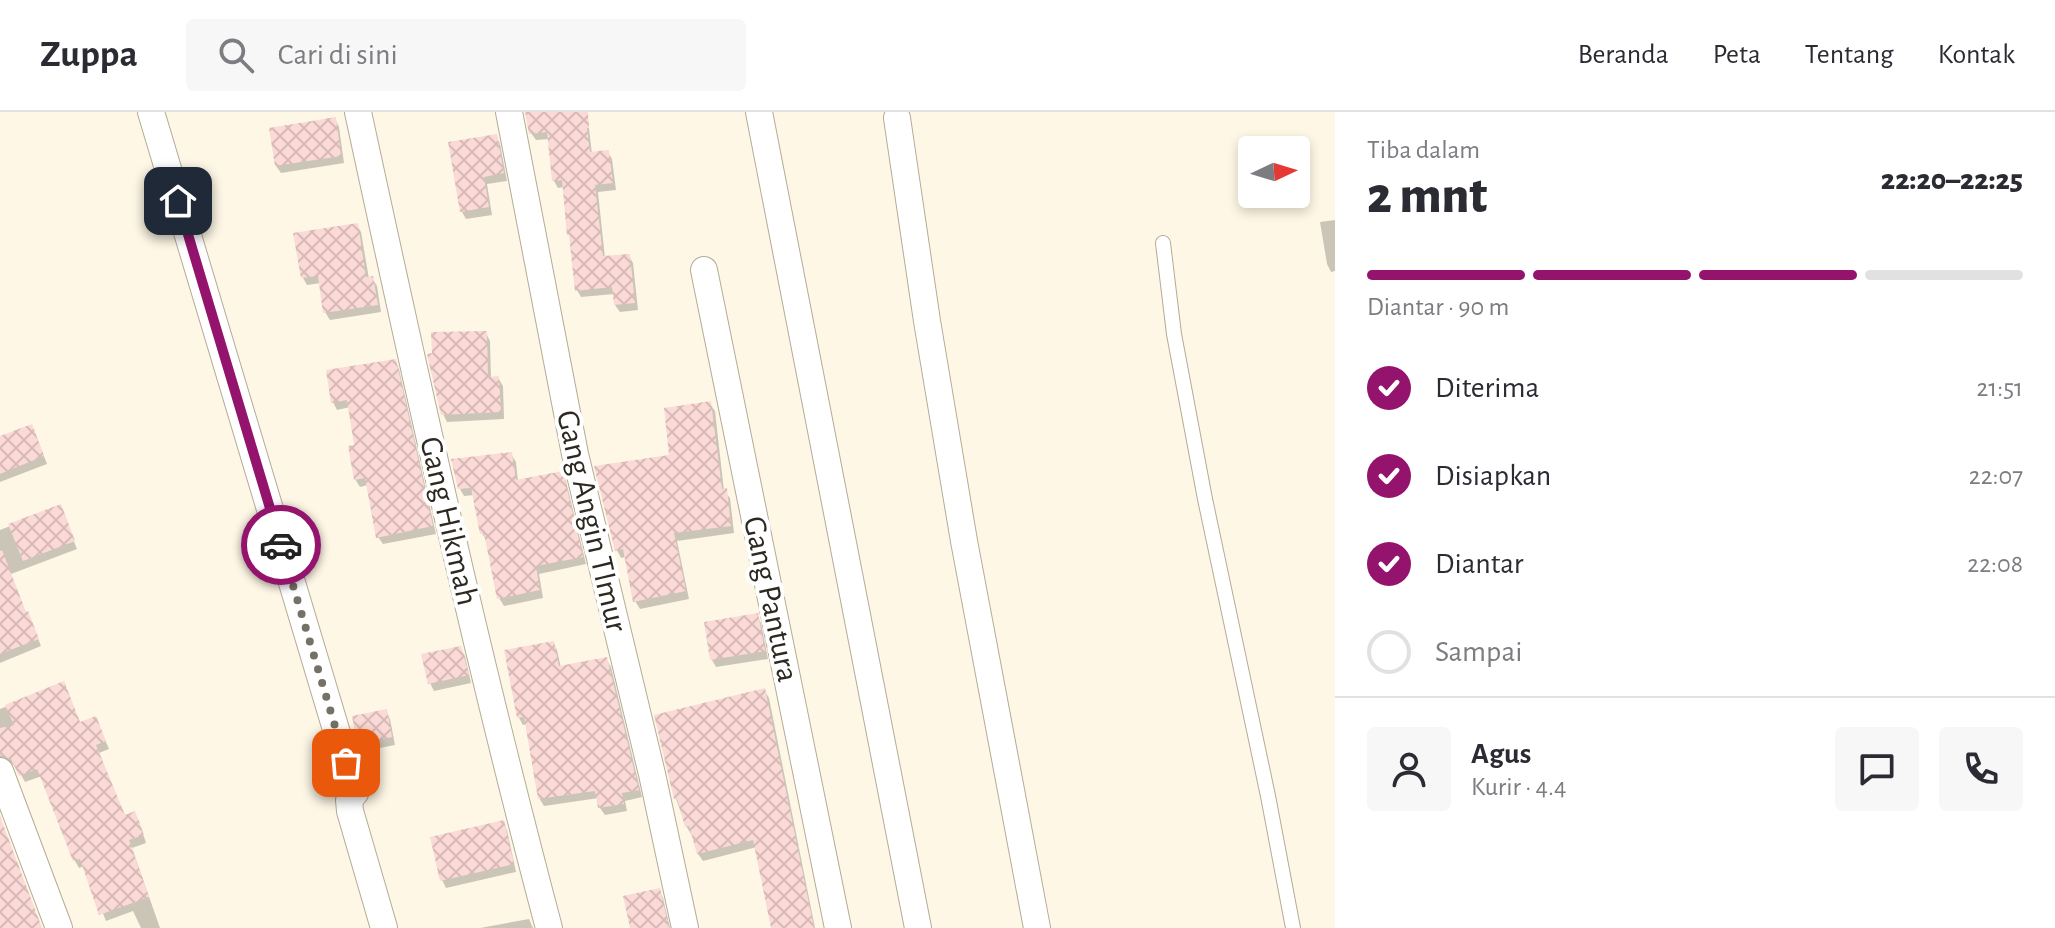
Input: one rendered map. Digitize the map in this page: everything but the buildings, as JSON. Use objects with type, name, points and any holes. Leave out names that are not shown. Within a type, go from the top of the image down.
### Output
[{"type":"street","points":[[151,112],[355,793],[349,800],[350,811],[384,928]]},
{"type":"street","name":"Gang Hikmah","points":[[358,112],[502,749],[549,928]]},
{"type":"street","name":"Gang Angin TImur","points":[[509,112],[575,454],[652,774],[685,928]]},
{"type":"street","points":[[759,112],[918,928]]},
{"type":"street","points":[[897,118],[962,526],[1037,928]]},
{"type":"street","name":"Gang Pantura","points":[[704,270],[838,928]]},
{"type":"street","points":[[0,771],[59,928]]},
{"type":"lane","points":[[1163,243],[1174,334],[1199,470],[1293,928]]},
{"type":"way so far","points":[[281,545],[346,763]]},
{"type":"route","points":[[178,201],[281,545]]}]
